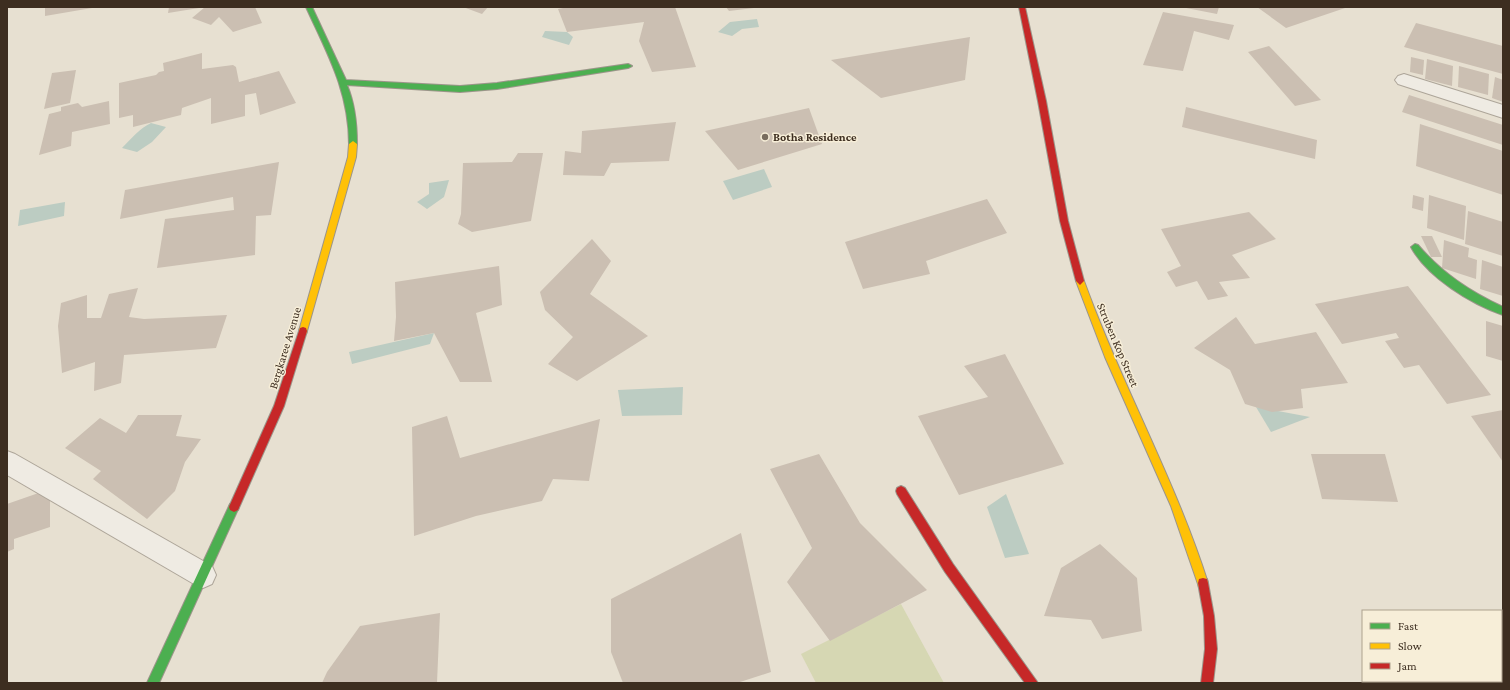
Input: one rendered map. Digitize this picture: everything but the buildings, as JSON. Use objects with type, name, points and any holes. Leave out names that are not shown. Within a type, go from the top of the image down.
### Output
[{"type":"street","name":"Bergkaree Avenue","points":[[153,683],[279,406],[303,332],[352,157],[354,133],[348,95],[309,7]]},
{"type":"street","name":"Struben Kop Street","points":[[1022,7],[1042,102],[1052,164],[1076,267],[1106,351],[1166,481],[1196,556],[1209,615],[1210,667],[1207,683]]},
{"type":"street","points":[[343,82],[460,89],[497,86],[628,66]]},
{"type":"street","points":[[1404,80],[1503,112]]},
{"type":"street","points":[[1415,247],[1426,264],[1447,282],[1466,294],[1503,311]]},
{"type":"street","points":[[7,462],[203,575]]},
{"type":"street","points":[[901,491],[948,568],[1032,683]]},
{"type":"green space","points":[[901,604],[944,683],[816,683],[801,654]]},
{"type":"shaded area","points":[[757,19],[759,27],[742,29],[732,36],[718,32],[730,22]]},
{"type":"shaded area","points":[[545,31],[567,32],[573,37],[569,45],[542,37]]},
{"type":"shaded area","points":[[151,123],[166,127],[152,142],[137,152],[122,148],[139,131]]},
{"type":"shaded area","points":[[764,169],[772,187],[733,200],[723,181]]},
{"type":"shaded area","points":[[449,180],[444,197],[427,209],[417,202],[429,194],[429,183]]},
{"type":"shaded area","points":[[65,202],[64,216],[18,226],[20,210]]},
{"type":"shaded area","points":[[434,333],[430,344],[352,364],[349,352]]},
{"type":"shaded area","points":[[683,387],[682,415],[622,416],[618,390]]},
{"type":"shaded area","points":[[1256,407],[1310,417],[1271,432]]},
{"type":"shaded area","points":[[1006,494],[1029,554],[1005,558],[987,507]]},
{"type":"traffic: fast","points":[[309,7],[340,73],[346,90],[353,126],[353,144]]},
{"type":"traffic: fast","points":[[343,82],[460,89],[497,86],[628,66]]},
{"type":"traffic: fast","points":[[1415,247],[1434,269],[1454,285],[1503,311]]},
{"type":"traffic: fast","points":[[153,683],[234,507]]},
{"type":"traffic: slow","points":[[303,331],[352,157],[353,144]]},
{"type":"traffic: slow","points":[[1080,281],[1109,357],[1176,506],[1203,583]]},
{"type":"traffic: jam","points":[[1022,7],[1042,101],[1064,221],[1080,281]]},
{"type":"traffic: jam","points":[[234,507],[279,406],[303,331]]},
{"type":"traffic: jam","points":[[901,491],[949,568],[1032,683]]},
{"type":"traffic: jam","points":[[1203,583],[1209,616],[1211,649],[1207,683]]},
{"type":"place","name":"Botha Residence","points":[[765,137]]}]
